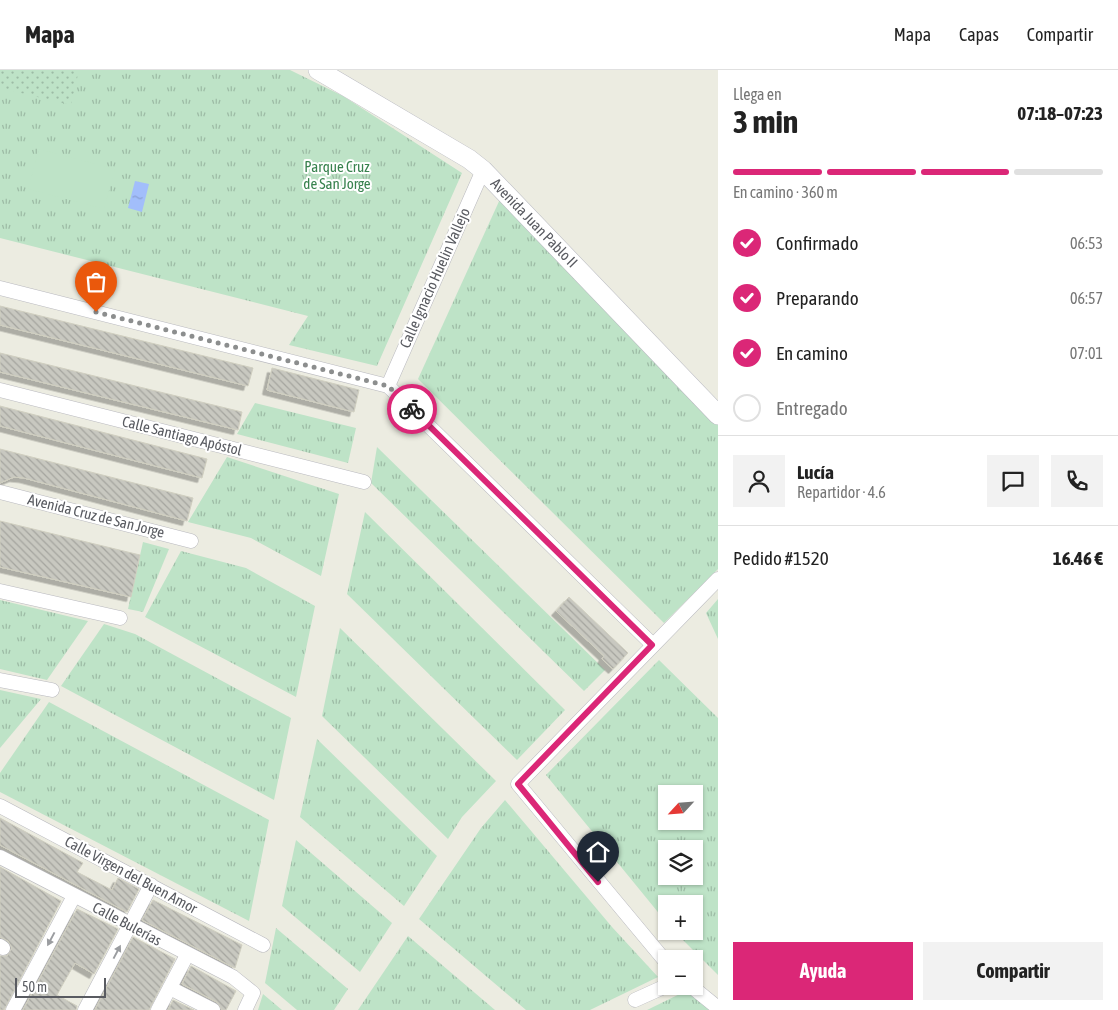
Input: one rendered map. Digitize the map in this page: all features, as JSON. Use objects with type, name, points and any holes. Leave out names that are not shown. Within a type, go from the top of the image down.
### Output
[{"type":"street","name":"Avenida Juan Pablo II","points":[[318,70],[469,159],[483,170],[718,416]]},
{"type":"street","name":"Calle Ignacio Huelin Vallejo","points":[[388,386],[483,170]]},
{"type":"street","points":[[0,288],[388,386],[652,645]]},
{"type":"street","name":"Calle Santiago Apóstol","points":[[0,390],[364,482]]},
{"type":"street","name":"Avenida Cruz de San Jorge","points":[[0,492],[191,541]]},
{"type":"street","points":[[658,952],[518,784],[718,579]]},
{"type":"street","points":[[0,591],[120,618]]},
{"type":"street","points":[[0,680],[52,690]]},
{"type":"street","name":"Calle Virgen del Buen Amor","points":[[0,806],[262,944]]},
{"type":"street","name":"Calle Bulerías","points":[[0,857],[187,955],[233,977],[252,993],[245,1010]]},
{"type":"street","points":[[85,1010],[151,885]]},
{"type":"street","points":[[13,1010],[74,896]]},
{"type":"street","points":[[158,1010],[187,955]]},
{"type":"street","points":[[170,988],[213,1010]]},
{"type":"street","points":[[636,1000],[658,990]]},
{"type":"street","points":[[702,995],[718,1008]]},
{"type":"green space","name":"Parque Cruz de San Jorge","points":[[0,70],[290,70],[343,96],[462,173],[377,366],[289,345],[308,316],[0,238]]},
{"type":"green space","points":[[0,70],[79,70],[71,105],[0,88]]},
{"type":"green space","points":[[39,149],[115,169],[104,209],[28,189]]},
{"type":"green space","points":[[501,197],[718,418],[718,569],[664,623],[418,379]]},
{"type":"green space","points":[[255,403],[356,428],[348,463],[237,434]]},
{"type":"green space","points":[[377,447],[605,670],[584,691],[371,483]]},
{"type":"green space","points":[[227,457],[339,494],[321,576],[251,538],[188,522]]},
{"type":"green space","points":[[365,512],[565,710],[517,760],[347,594]]},
{"type":"green space","points":[[143,542],[169,549],[143,612],[128,609]]},
{"type":"green space","points":[[181,551],[246,568],[315,606],[296,697],[145,617]]},
{"type":"green space","points":[[718,599],[718,639],[706,613]]},
{"type":"green space","points":[[0,600],[88,621],[47,680],[0,669]]},
{"type":"green space","points":[[104,624],[135,634],[291,718],[274,800],[61,686]]},
{"type":"green space","points":[[340,628],[496,781],[462,817],[448,839],[322,716]]},
{"type":"green space","points":[[659,660],[718,718],[718,975],[703,960],[703,950],[693,950],[683,940],[703,940],[703,895],[658,895],[658,912],[546,775]]},
{"type":"green space","points":[[0,690],[41,699],[0,748]]},
{"type":"green space","points":[[49,702],[269,820],[249,921],[0,792],[0,773]]},
{"type":"green space","points":[[317,739],[437,856],[404,906],[300,817]]},
{"type":"green space","points":[[505,800],[612,927],[658,977],[590,1010],[526,1010],[419,919],[481,828]]},
{"type":"green space","points":[[296,840],[392,923],[360,972],[282,906]]},
{"type":"green space","points":[[276,928],[348,989],[334,1010],[297,1010],[265,983]]},
{"type":"green space","points":[[408,936],[495,1010],[358,1010]]},
{"type":"green space","points":[[263,994],[282,1010],[258,1010]]},
{"type":"green space","points":[[678,995],[697,995],[716,1010],[647,1010]]},
{"type":"water","points":[[135,181],[149,184],[142,212],[128,208]]},
{"type":"building","points":[[0,306],[253,368],[248,386],[0,325]]},
{"type":"building","points":[[0,353],[242,412],[238,430],[0,372]]},
{"type":"building","points":[[272,368],[359,390],[354,412],[267,390]]},
{"type":"building","points":[[0,406],[207,459],[202,478],[0,426]]},
{"type":"building","points":[[0,449],[193,498],[187,521],[24,478],[14,477],[0,483]]},
{"type":"building","points":[[0,521],[140,555],[131,597],[0,567]]},
{"type":"building","points":[[569,597],[628,653],[613,669],[602,659],[604,656],[556,611]]},
{"type":"building","points":[[0,818],[83,863],[77,872],[112,890],[118,878],[139,889],[127,912],[0,845]]},
{"type":"building","points":[[0,867],[61,901],[4,1010],[0,1010],[0,956],[7,956],[12,948],[8,941],[0,937]]},
{"type":"building","points":[[153,900],[242,945],[235,968],[142,920]]},
{"type":"building","points":[[77,909],[118,929],[94,974],[75,963],[57,995],[77,1006],[76,1010],[23,1010]]},
{"type":"building","points":[[133,937],[175,959],[149,1010],[95,1010]]},
{"type":"building","points":[[191,966],[236,991],[226,1010],[222,1010],[217,1002],[182,984]]},
{"type":"building","points":[[173,1000],[194,1010],[168,1010]]},
{"type":"way so far","points":[[96,312],[388,386],[412,409]]},
{"type":"route","points":[[412,409],[652,645],[518,784],[598,882]]}]
